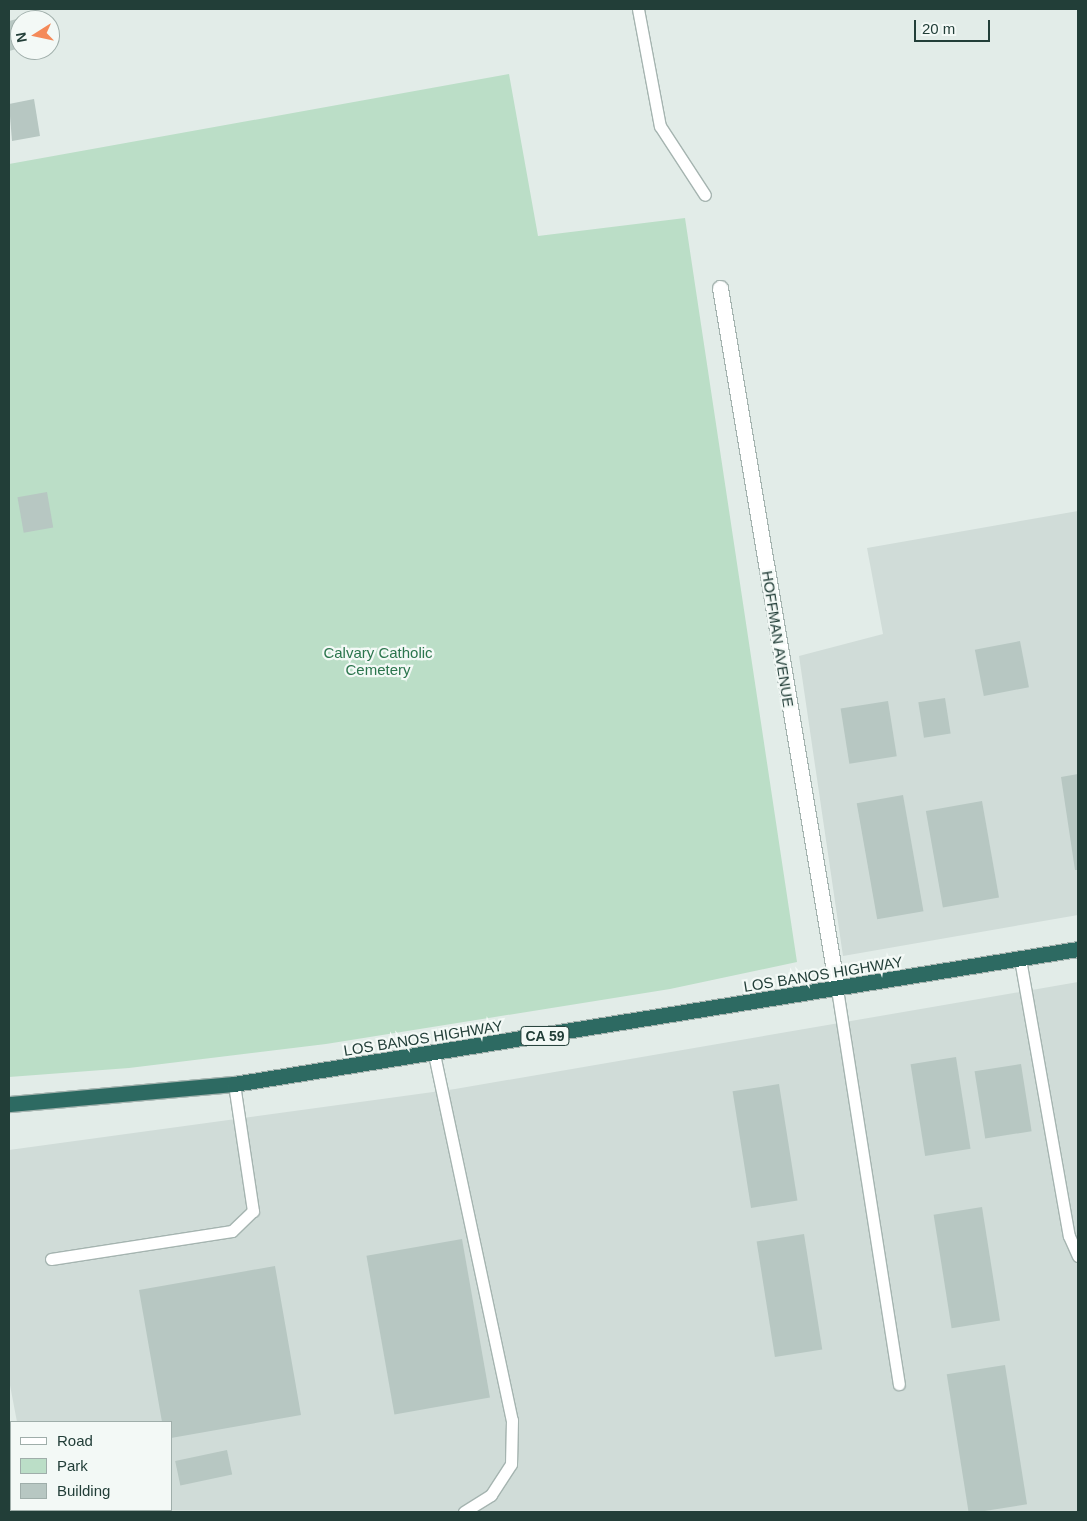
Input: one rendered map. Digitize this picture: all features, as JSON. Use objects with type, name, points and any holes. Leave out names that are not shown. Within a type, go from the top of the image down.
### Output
[{"type":"highway","name":"LOS BANOS HIGHWAY","points":[[9,1104],[234,1084],[434,1054],[1078,949]]},
{"type":"street","name":"HOFFMAN AVENUE","points":[[720,288],[837,989]]},
{"type":"lane","points":[[638,9],[660,126],[705,194]]},
{"type":"lane","points":[[1020,959],[1063,1208],[1078,1256]]},
{"type":"lane","points":[[837,989],[899,1384]]},
{"type":"lane","points":[[434,1054],[512,1420],[512,1464],[491,1495],[464,1512]]},
{"type":"lane","points":[[51,1259],[232,1231],[253,1212],[234,1084]]},
{"type":"shaded area","points":[[1078,511],[1078,915],[843,956],[799,656],[883,634],[867,548]]},
{"type":"shaded area","points":[[1078,982],[1078,1512],[33,1512],[172,1511],[172,1421],[17,1421],[9,1380],[9,1150],[455,1089]]},
{"type":"green space","name":"Calvary Catholic Cemetery","points":[[509,74],[538,236],[685,218],[797,962],[670,989],[326,1044],[129,1068],[9,1077],[9,164]]},
{"type":"building","points":[[9,21],[10,21],[9,51]]},
{"type":"building","points":[[34,99],[40,136],[12,141],[9,104]]},
{"type":"building","points":[[47,492],[53,527],[24,533],[17,497]]},
{"type":"building","points":[[1020,641],[1029,687],[984,696],[975,650]]},
{"type":"building","points":[[945,698],[951,734],[924,738],[918,702]]},
{"type":"building","points":[[888,701],[897,756],[849,764],[841,709]]},
{"type":"building","points":[[1078,774],[1078,870],[1075,870],[1061,777]]},
{"type":"building","points":[[903,795],[923,911],[877,919],[857,803]]},
{"type":"building","points":[[982,801],[999,898],[943,907],[926,811]]},
{"type":"building","points":[[956,1057],[971,1149],[925,1156],[911,1064]]},
{"type":"building","points":[[1021,1064],[1032,1131],[985,1139],[975,1071]]},
{"type":"building","points":[[779,1084],[797,1201],[751,1208],[733,1091]]},
{"type":"building","points":[[982,1207],[1000,1321],[952,1328],[934,1215]]},
{"type":"building","points":[[804,1234],[822,1350],[775,1357],[757,1242]]},
{"type":"building","points":[[462,1239],[490,1398],[394,1414],[366,1256]]},
{"type":"building","points":[[275,1266],[301,1415],[172,1438],[172,1421],[162,1421],[139,1290]]},
{"type":"building","points":[[1005,1365],[1027,1504],[969,1512],[947,1374]]},
{"type":"building","points":[[227,1450],[232,1474],[180,1485],[175,1461]]}]
